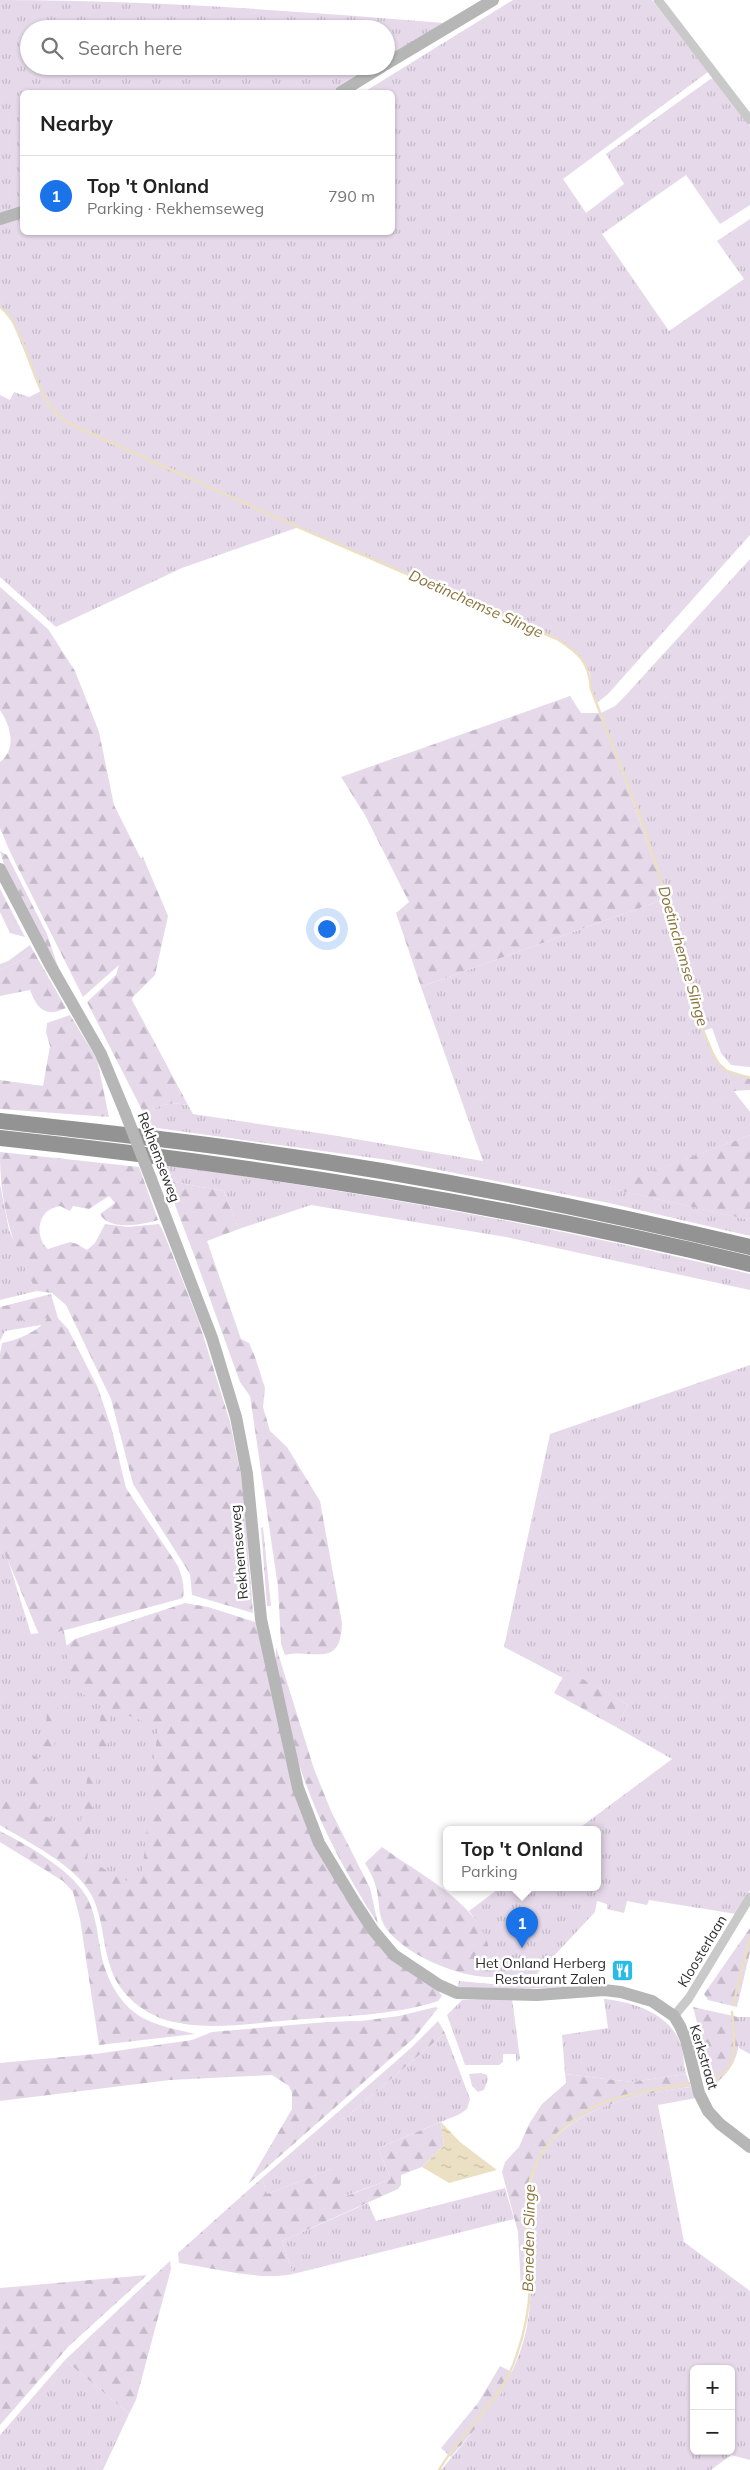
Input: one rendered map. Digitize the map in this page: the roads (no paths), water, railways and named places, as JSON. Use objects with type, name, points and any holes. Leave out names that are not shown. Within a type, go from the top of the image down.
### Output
[{"type":"highway","points":[[0,1122],[195,1143],[395,1174],[536,1199],[750,1247]]},
{"type":"highway","points":[[0,1138],[167,1157],[390,1190],[526,1214],[750,1264]]},
{"type":"street","points":[[395,59],[493,0]]},
{"type":"street","points":[[658,0],[750,120]]},
{"type":"street","points":[[344,90],[369,75]]},
{"type":"street","points":[[0,219],[20,213]]},
{"type":"street","name":"Rekhemseweg","points":[[0,868],[48,963],[101,1054],[212,1338],[236,1417],[247,1474],[261,1619],[298,1788],[319,1843],[373,1930],[394,1955],[439,1985],[457,1993],[537,1995],[604,1990],[621,1992],[652,2001],[674,2016]]},
{"type":"street","name":"Kloosterlaan","points":[[674,2016],[698,1985],[750,1897]]},
{"type":"street","name":"Kerkstraat","points":[[674,2016],[686,2040],[701,2099],[720,2124],[750,2147]]},
{"type":"water","points":[[441,2122],[460,2142],[497,2170],[449,2183],[422,2167],[444,2145]]},
{"type":"waterway","name":"Doetinchemse Slinge","points":[[0,307],[10,318],[18,332],[45,398],[55,412],[68,423],[298,527],[557,639],[582,659],[588,672],[591,689],[641,819],[667,898],[703,1030],[719,1064],[727,1071],[750,1078]]},
{"type":"waterway","name":"Beneden Slinge","points":[[733,2005],[750,1938]]},
{"type":"waterway","name":"Beneden Slinge","points":[[709,2080],[720,2076],[727,2070],[731,2062],[734,2052],[732,2012]]},
{"type":"waterway","name":"Beneden Slinge","points":[[439,2470],[459,2441],[492,2401],[511,2371],[517,2354],[526,2318],[530,2289],[526,2220],[527,2200],[529,2185],[538,2159],[565,2127],[599,2104],[638,2093],[691,2083]]},
{"type":"place","name":"Top 't Onland","points":[[522,1948]]},
{"type":"place","name":"Het Onland Herberg Restaurant Zalen","points":[[622,1971]]}]
